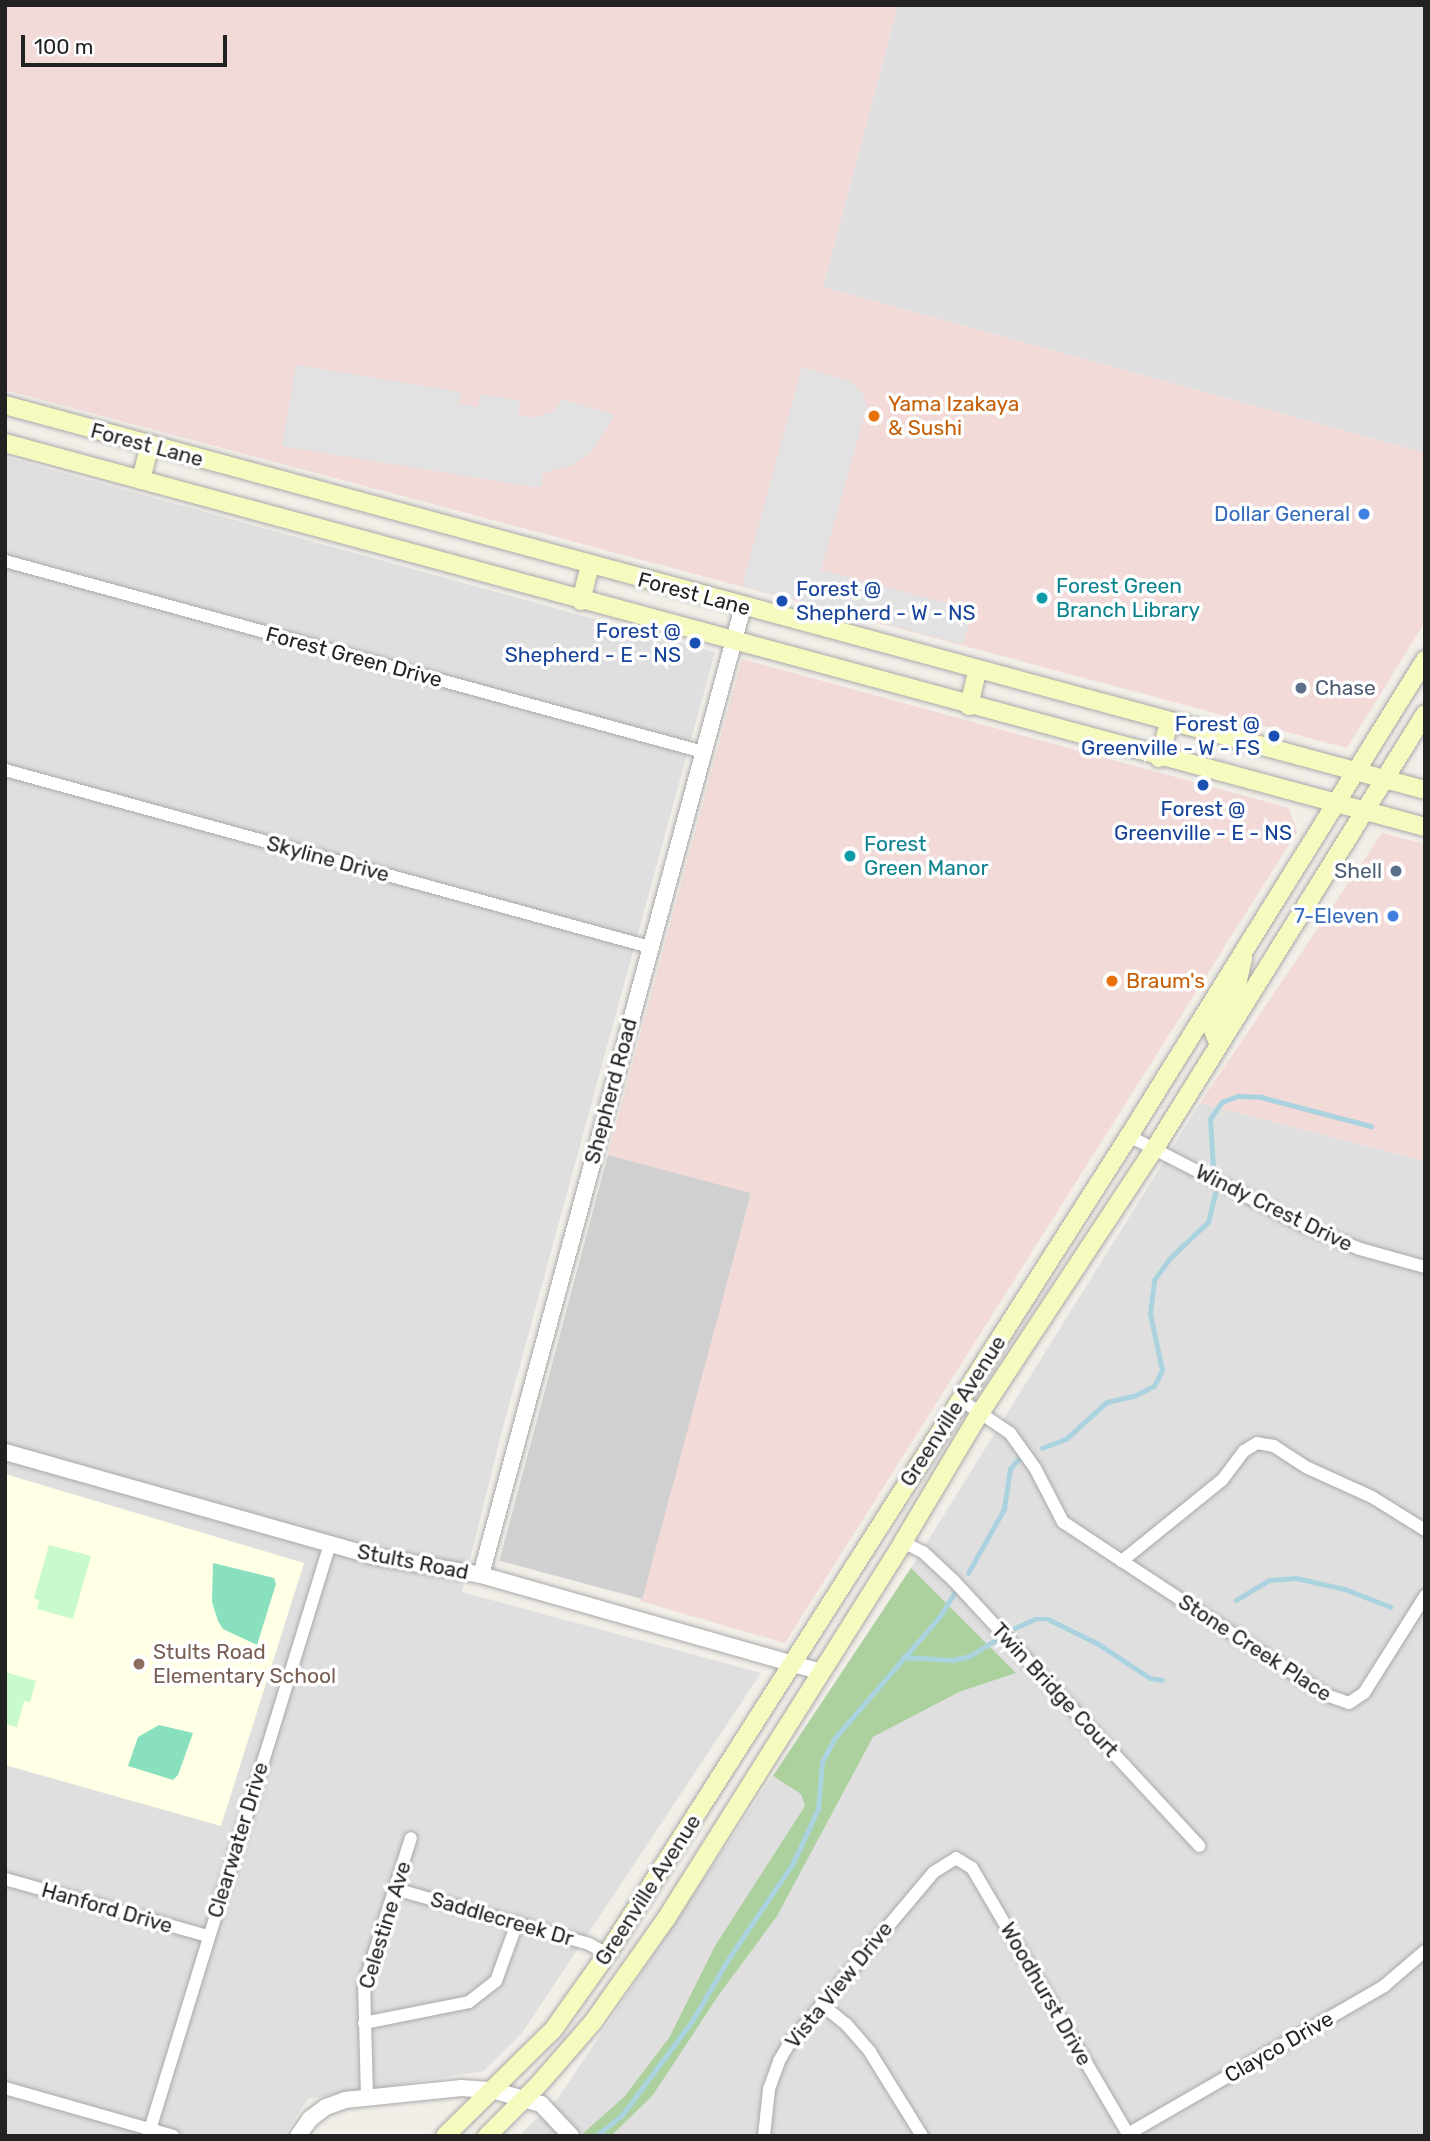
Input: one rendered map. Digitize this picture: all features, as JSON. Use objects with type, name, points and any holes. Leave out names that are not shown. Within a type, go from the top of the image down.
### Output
[{"type":"main road","name":"Forest Lane","points":[[5,405],[978,671],[1425,790]]},
{"type":"main road","name":"Forest Lane","points":[[5,443],[1159,758],[1425,827]]},
{"type":"main road","points":[[141,480],[149,445]]},
{"type":"main road","points":[[580,601],[590,565]]},
{"type":"main road","name":"Greenville Avenue","points":[[445,2136],[553,2030],[607,1954],[1129,1136],[1425,660]]},
{"type":"main road","points":[[969,706],[978,671]]},
{"type":"main road","name":"Greenville Avenue","points":[[487,2136],[526,2098],[625,1980],[904,1542],[980,1413],[1155,1148],[1425,714]]},
{"type":"main road","points":[[1159,758],[1169,722]]},
{"type":"main road","points":[[1219,1045],[1212,1028],[1241,976],[1243,951]]},
{"type":"street","name":"Forest Green Drive","points":[[5,561],[703,752]]},
{"type":"street","name":"Shepherd Road","points":[[481,1575],[743,607]]},
{"type":"street","name":"Skyline Drive","points":[[5,770],[650,947]]},
{"type":"street","name":"Windy Crest Drive","points":[[1129,1136],[1306,1227],[1360,1250],[1425,1267]]},
{"type":"street","name":"Stone Creek Place","points":[[961,1400],[1010,1433],[1063,1522],[1326,1695],[1349,1703],[1364,1693],[1425,1596]]},
{"type":"street","points":[[1122,1561],[1222,1480],[1244,1451],[1257,1443],[1274,1446],[1306,1467],[1372,1497],[1425,1530]]},
{"type":"street","name":"Stults Road","points":[[5,1452],[330,1544],[402,1562],[481,1575],[821,1672]]},
{"type":"street","name":"Twin Bridge Court","points":[[904,1542],[923,1552],[954,1581],[1199,1846]]},
{"type":"street","name":"Clearwater Drive","points":[[149,2132],[330,1544]]},
{"type":"street","name":"Celestine Ave","points":[[368,2096],[364,1985],[411,1838]]},
{"type":"street","name":"Vista View Drive","points":[[764,2136],[769,2089],[779,2061],[821,2004],[934,1872],[956,1858]]},
{"type":"street","name":"Woodhurst Drive","points":[[956,1858],[971,1868],[1129,2135]]},
{"type":"street","name":"Hanford Drive","points":[[5,1879],[208,1936]]},
{"type":"street","name":"Saddlecreek Dr","points":[[395,1889],[589,1944],[607,1954]]},
{"type":"street","points":[[364,2023],[469,2002],[496,1981],[517,1923]]},
{"type":"street","name":"Clayco Drive","points":[[1129,2135],[1384,1986],[1425,1951]]},
{"type":"street","points":[[821,2004],[846,2024],[870,2052],[922,2136]]},
{"type":"street","points":[[5,2088],[149,2132],[173,2136]]},
{"type":"street","points":[[298,2136],[310,2119],[326,2107],[368,2096],[461,2088],[492,2090],[526,2098],[553,2113],[571,2136]]},
{"type":"shaded area","points":[[5,5],[898,5],[823,287],[1425,453],[1425,622],[1347,748],[5,390]]},
{"type":"shaded area","points":[[898,5],[1425,5],[1425,453],[823,287]]},
{"type":"shaded area","points":[[296,365],[461,392],[459,404],[478,407],[481,394],[520,401],[518,415],[533,418],[555,411],[561,399],[615,415],[593,450],[573,465],[542,473],[542,486],[533,487],[282,446]]},
{"type":"shaded area","points":[[802,367],[852,382],[862,392],[867,406],[821,570],[973,610],[963,644],[742,586]]},
{"type":"shaded area","points":[[5,457],[715,652],[503,1427],[462,1592],[761,1673],[522,2033],[484,2071],[308,2099],[284,2136],[5,2136]]},
{"type":"shaded area","points":[[742,659],[1289,808],[1297,832],[785,1643],[640,1601],[751,1194],[608,1155]]},
{"type":"shaded area","points":[[1382,833],[1425,844],[1425,1161],[1200,1103]]},
{"type":"shaded area","points":[[1200,1103],[1425,1161],[1425,2136],[519,2136],[559,2097],[911,1568]]},
{"type":"shaded area","points":[[608,1155],[751,1193],[642,1599],[499,1561]]},
{"type":"shaded area","name":"Stults Road Elementary School","points":[[5,1474],[304,1563],[221,1826],[5,1765]]},
{"type":"green space","points":[[49,1545],[91,1556],[73,1619],[37,1609],[39,1600],[34,1598]]},
{"type":"green space","points":[[213,1563],[274,1578],[276,1584],[257,1645],[223,1629],[218,1621],[212,1602]]},
{"type":"green space","points":[[911,1568],[1016,1673],[959,1692],[873,1737],[777,1916],[718,1996],[653,2095],[611,2136],[580,2136],[624,2097],[669,2038],[715,1946],[805,1806],[801,1794],[773,1776]]},
{"type":"green space","points":[[5,1672],[36,1681],[30,1702],[24,1701],[17,1727],[5,1724]]},
{"type":"green space","points":[[159,1725],[193,1733],[178,1775],[173,1780],[128,1766],[138,1737]]},
{"type":"waterway","points":[[1213,1168],[1210,1119],[1222,1102],[1238,1096],[1261,1097],[1371,1126]]},
{"type":"waterway","points":[[1042,1448],[1066,1439],[1107,1402],[1134,1396],[1154,1386],[1162,1370],[1150,1314],[1154,1280],[1169,1259],[1208,1222],[1215,1193]]},
{"type":"waterway","points":[[968,1573],[1004,1509],[1010,1469],[1020,1457]]},
{"type":"waterway","points":[[1236,1600],[1269,1580],[1296,1578],[1345,1589],[1391,1607]]},
{"type":"waterway","points":[[596,2136],[622,2115],[692,2021],[729,1958],[793,1863],[818,1809],[822,1762],[834,1739],[940,1616],[955,1592]]},
{"type":"waterway","points":[[1015,1628],[1035,1619],[1048,1619],[1097,1643],[1150,1678],[1162,1680]]},
{"type":"waterway","points":[[903,1657],[953,1660],[970,1656],[996,1640]]},
{"type":"place","name":"Yama Izakaya & Sushi","points":[[874,416]]},
{"type":"place","name":"Dollar General","points":[[1364,514]]},
{"type":"place","name":"Forest Green Branch Library","points":[[1042,598]]},
{"type":"place","name":"Forest @ Shepherd - W - NS","points":[[782,601]]},
{"type":"place","name":"Forest @ Shepherd - E - NS","points":[[695,643]]},
{"type":"place","name":"Chase","points":[[1301,688]]},
{"type":"place","name":"Forest @ Greenville - W - FS","points":[[1274,736]]},
{"type":"place","name":"Forest @ Greenville - E - NS","points":[[1203,785]]},
{"type":"place","name":"Forest Green Manor","points":[[850,856]]},
{"type":"place","name":"Shell","points":[[1396,871]]},
{"type":"place","name":"7-Eleven","points":[[1393,916]]},
{"type":"place","name":"Braum's","points":[[1112,981]]},
{"type":"place","name":"Stults Road Elementary School","points":[[139,1664]]}]
